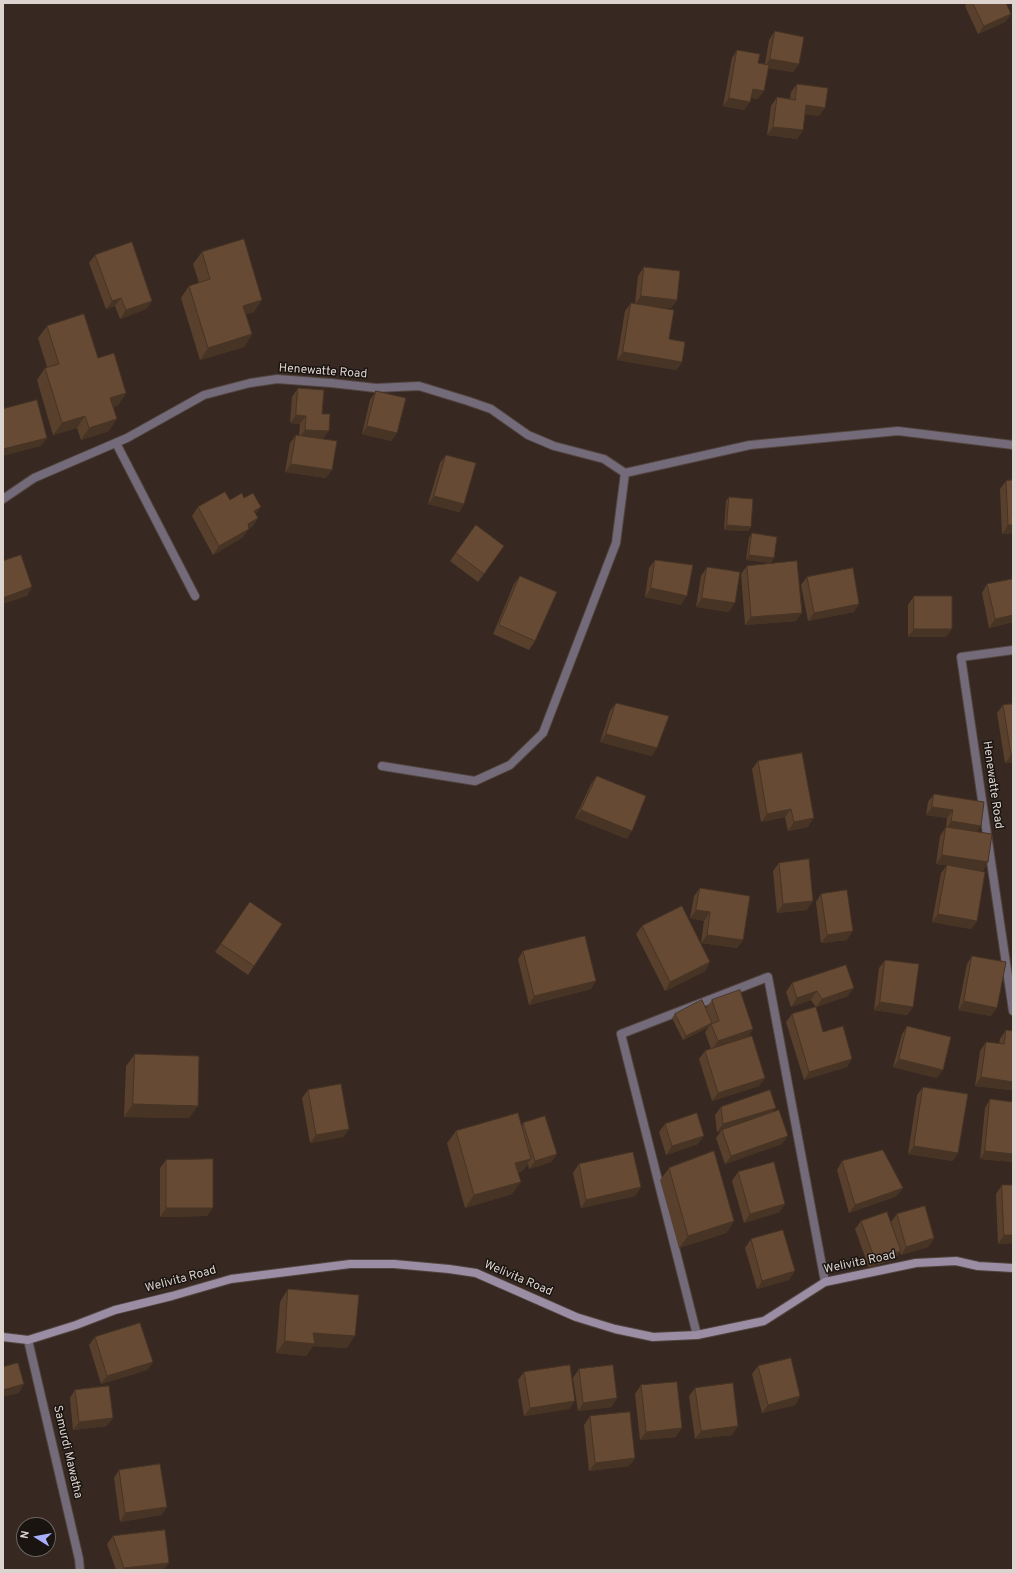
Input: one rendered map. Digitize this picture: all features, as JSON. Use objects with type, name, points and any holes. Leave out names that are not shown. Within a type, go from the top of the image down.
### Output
[{"type":"street","name":"Henewatte Road","points":[[3,498],[34,478],[116,443],[204,395],[250,383],[277,379],[331,382],[376,388],[419,386],[491,409],[528,435],[554,446],[604,459],[625,473]]},
{"type":"street","points":[[382,766],[475,781],[510,765],[543,732],[616,543],[625,473],[750,445],[898,431],[1013,445]]},
{"type":"street","points":[[116,443],[195,596]]},
{"type":"street","name":"Henewatte Road","points":[[1013,650],[961,657],[1013,1011]]},
{"type":"street","points":[[697,1335],[621,1034],[768,977],[825,1282]]},
{"type":"street","name":"Welivita Road","points":[[3,1337],[28,1340],[115,1310],[231,1279],[350,1264],[394,1264],[476,1273],[576,1317],[615,1329],[653,1337],[697,1335],[764,1321],[825,1282],[916,1263],[956,1261],[978,1266],[1013,1268]]},
{"type":"street","name":"Samurdi Mawatha","points":[[28,1340],[80,1559],[80,1570]]},
{"type":"building","points":[[973,3],[1006,3],[1011,14],[984,26]]},
{"type":"building","points":[[775,31],[804,37],[799,64],[770,59]]},
{"type":"building","points":[[737,50],[760,54],[758,63],[769,65],[764,91],[753,89],[750,102],[729,98]]},
{"type":"building","points":[[797,84],[828,88],[825,108],[806,105],[803,130],[773,127],[777,97],[795,100]]},
{"type":"building","points":[[244,239],[262,300],[243,306],[252,334],[208,348],[189,286],[210,279],[202,252]]},
{"type":"building","points":[[132,242],[152,301],[126,310],[121,298],[112,301],[95,255]]},
{"type":"building","points":[[644,267],[680,271],[677,300],[641,296]]},
{"type":"building","points":[[631,303],[674,310],[669,339],[685,342],[682,362],[623,352]]},
{"type":"building","points":[[84,314],[98,358],[114,353],[126,393],[110,398],[117,419],[89,428],[85,416],[62,423],[45,368],[59,364],[47,326]]},
{"type":"building","points":[[298,388],[324,390],[322,414],[330,414],[329,431],[305,430],[306,416],[296,415]]},
{"type":"building","points":[[376,391],[406,398],[397,433],[367,426]]},
{"type":"building","points":[[37,400],[47,438],[3,449],[3,409]]},
{"type":"building","points":[[296,435],[337,441],[332,470],[291,464]]},
{"type":"building","points":[[446,455],[476,463],[464,504],[434,496]]},
{"type":"building","points":[[1013,480],[1013,525],[1008,525],[1006,481]]},
{"type":"building","points":[[225,492],[230,500],[242,493],[244,498],[253,493],[261,507],[254,511],[258,518],[248,524],[249,529],[219,546],[198,507]]},
{"type":"building","points":[[729,497],[753,499],[751,527],[727,525]]},
{"type":"building","points":[[476,525],[504,546],[484,574],[456,553]]},
{"type":"building","points":[[752,533],[777,537],[774,558],[749,555]]},
{"type":"building","points":[[21,555],[32,587],[3,598],[3,561]]},
{"type":"building","points":[[655,560],[693,565],[687,596],[651,588]]},
{"type":"building","points":[[797,561],[802,613],[751,617],[747,566]]},
{"type":"building","points":[[707,567],[740,572],[735,603],[702,598]]},
{"type":"building","points":[[853,568],[859,604],[814,613],[807,577]]},
{"type":"building","points":[[520,576],[557,592],[535,641],[499,625]]},
{"type":"building","points":[[1013,579],[1013,615],[995,619],[987,584]]},
{"type":"building","points":[[914,596],[952,596],[952,629],[914,629]]},
{"type":"building","points":[[616,703],[669,716],[657,748],[606,734]]},
{"type":"building","points":[[1013,704],[1013,754],[1011,755],[1003,705]]},
{"type":"building","points":[[802,753],[814,818],[794,822],[791,809],[767,814],[758,761]]},
{"type":"building","points":[[597,776],[646,796],[632,831],[581,810]]},
{"type":"building","points":[[934,794],[984,802],[981,826],[951,821],[953,810],[932,807]]},
{"type":"building","points":[[946,827],[992,834],[988,862],[942,855]]},
{"type":"building","points":[[809,859],[813,901],[783,904],[779,863]]},
{"type":"building","points":[[947,865],[985,872],[977,921],[938,914]]},
{"type":"building","points":[[700,888],[750,896],[743,940],[707,935],[710,912],[696,910]]},
{"type":"building","points":[[847,890],[853,931],[827,935],[821,894]]},
{"type":"building","points":[[250,902],[282,924],[254,966],[221,944]]},
{"type":"building","points":[[682,906],[710,962],[670,982],[642,926]]},
{"type":"building","points":[[585,936],[596,981],[534,996],[523,951]]},
{"type":"building","points":[[972,956],[1006,962],[997,1008],[964,1001]]},
{"type":"building","points":[[885,960],[919,964],[913,1007],[880,1002]]},
{"type":"building","points":[[846,965],[854,988],[822,999],[817,991],[797,998],[792,983]]},
{"type":"building","points":[[740,990],[753,1029],[718,1041],[711,1024],[719,1021],[712,1000]]},
{"type":"building","points":[[702,1000],[712,1023],[686,1036],[675,1014]]},
{"type":"building","points":[[816,1007],[823,1032],[843,1026],[852,1059],[809,1072],[792,1014]]},
{"type":"building","points":[[907,1026],[951,1037],[943,1070],[899,1059]]},
{"type":"building","points":[[1006,1030],[1013,1031],[1013,1082],[981,1077],[986,1042],[1004,1044]]},
{"type":"building","points":[[752,1036],[765,1078],[718,1093],[705,1051]]},
{"type":"building","points":[[135,1054],[199,1056],[198,1106],[133,1104]]},
{"type":"building","points":[[341,1084],[349,1129],[316,1135],[308,1090]]},
{"type":"building","points":[[923,1087],[968,1094],[958,1153],[914,1146]]},
{"type":"building","points":[[770,1090],[776,1108],[723,1124],[721,1107]]},
{"type":"building","points":[[990,1099],[1013,1102],[1013,1154],[985,1151]]},
{"type":"building","points":[[779,1110],[788,1136],[731,1156],[722,1130]]},
{"type":"building","points":[[518,1113],[531,1159],[515,1163],[521,1182],[474,1195],[456,1131]]},
{"type":"building","points":[[697,1113],[704,1136],[672,1146],[665,1124]]},
{"type":"building","points":[[545,1116],[557,1154],[535,1161],[523,1123]]},
{"type":"building","points":[[883,1150],[903,1188],[855,1205],[842,1161]]},
{"type":"building","points":[[714,1151],[734,1221],[688,1236],[669,1168]]},
{"type":"building","points":[[633,1152],[641,1187],[586,1200],[579,1164]]},
{"type":"building","points":[[213,1159],[213,1208],[166,1208],[166,1160]]},
{"type":"building","points":[[774,1162],[785,1204],[750,1214],[738,1172]]},
{"type":"building","points":[[1002,1185],[1013,1185],[1013,1235],[1004,1235]]},
{"type":"building","points":[[925,1206],[934,1238],[906,1247],[897,1214]]},
{"type":"building","points":[[887,1212],[901,1251],[875,1260],[861,1221]]},
{"type":"building","points":[[783,1230],[795,1271],[762,1281],[751,1239]]},
{"type":"building","points":[[288,1289],[359,1295],[355,1336],[313,1333],[315,1344],[285,1341]]},
{"type":"building","points":[[140,1323],[153,1362],[107,1376],[95,1337]]},
{"type":"building","points":[[791,1358],[800,1396],[768,1405],[758,1366]]},
{"type":"building","points":[[18,1363],[24,1384],[3,1390],[3,1367]]},
{"type":"building","points":[[570,1365],[575,1401],[530,1408],[524,1372]]},
{"type":"building","points":[[613,1365],[617,1398],[583,1403],[579,1369]]},
{"type":"building","points":[[677,1382],[682,1428],[646,1432],[641,1385]]},
{"type":"building","points":[[733,1383],[738,1426],[701,1431],[695,1388]]},
{"type":"building","points":[[109,1386],[113,1418],[79,1422],[75,1390]]},
{"type":"building","points":[[630,1412],[635,1458],[595,1463],[590,1416]]},
{"type":"building","points":[[160,1464],[167,1507],[125,1513],[119,1470]]},
{"type":"building","points":[[165,1530],[169,1563],[124,1568],[113,1536]]}]
